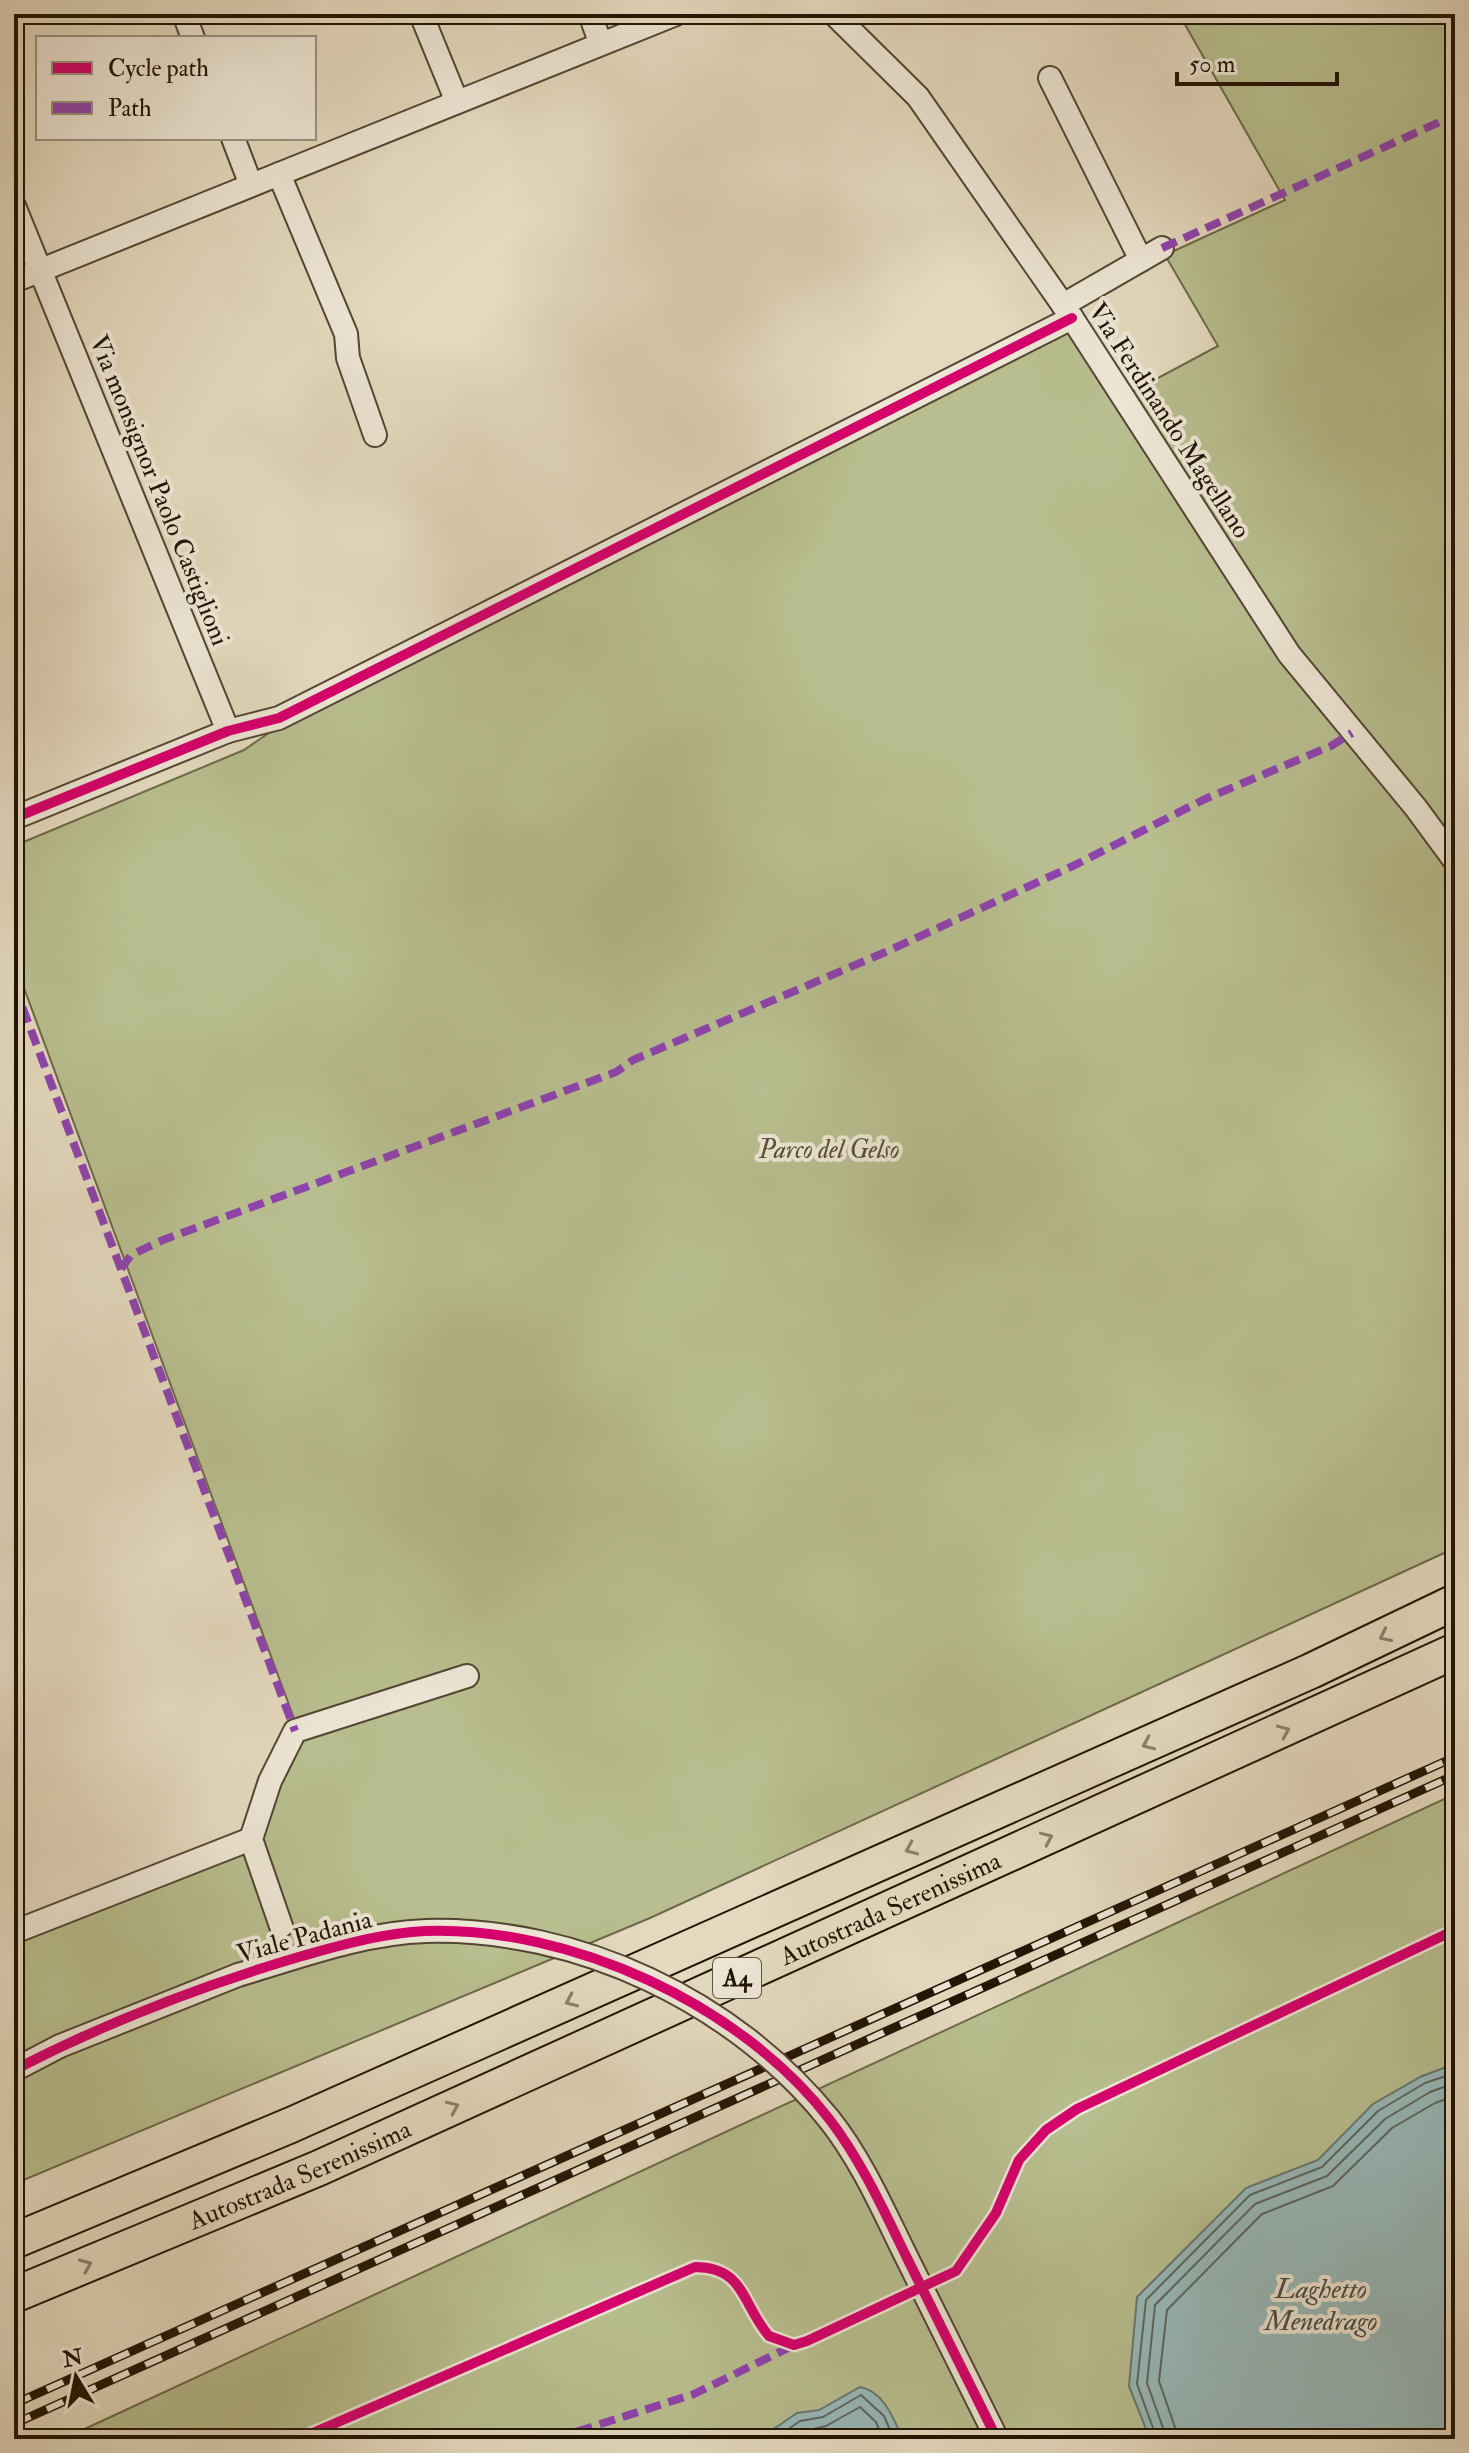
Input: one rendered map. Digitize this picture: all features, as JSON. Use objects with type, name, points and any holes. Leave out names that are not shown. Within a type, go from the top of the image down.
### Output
[{"type":"highway","name":"Autostrada Serenissima","points":[[14,2241],[291,2125],[1296,1678],[1455,1602]]},
{"type":"highway","name":"Autostrada Serenissima","points":[[14,2295],[319,2168],[1455,1651]]},
{"type":"street","points":[[184,14],[192,36]]},
{"type":"street","points":[[421,14],[457,102]]},
{"type":"street","points":[[590,14],[600,42]]},
{"type":"street","points":[[14,281],[600,42],[676,14]]},
{"type":"street","name":"Via Ferdinando Magellano","points":[[834,14],[918,97],[1067,311],[1289,654],[1416,808],[1455,861]]},
{"type":"street","points":[[1050,78],[1141,260]]},
{"type":"street","points":[[234,140],[251,185]]},
{"type":"street","points":[[279,174],[346,334],[348,358],[375,435]]},
{"type":"street","name":"Via monsignor Paolo Castiglioni","points":[[14,206],[228,731]]},
{"type":"street","points":[[14,818],[228,731],[279,718],[1067,311],[1162,248]]},
{"type":"street","points":[[281,1926],[251,1839],[270,1781],[295,1731],[467,1676]]},
{"type":"street","points":[[14,1932],[251,1839]]},
{"type":"street","name":"Viale Padania","points":[[14,2070],[60,2046],[238,1975],[361,1939],[425,1931],[487,1935],[550,1943],[599,1960],[656,1982],[745,2038],[829,2119],[865,2174],[997,2439]]},
{"type":"green space","name":"Parco del Gelso","points":[[1179,14],[1455,14],[1455,1548],[650,1918],[14,2184],[14,1938],[258,1842],[296,1724],[14,961],[14,846],[244,750],[279,726],[1067,328],[1117,400],[1218,346],[1165,255],[1285,200]]},
{"type":"green space","points":[[1455,1794],[1455,2439],[63,2439]]},
{"type":"water","name":"Laghetto Menedrago","points":[[1455,2064],[1455,2439],[1150,2439],[1129,2386],[1137,2297],[1246,2188],[1318,2160],[1373,2104],[1422,2076]]},
{"type":"water","points":[[860,2387],[882,2400],[903,2439],[759,2439],[797,2413],[819,2410]]},
{"type":"railway","points":[[14,2404],[1455,1757]]},
{"type":"railway","points":[[14,2424],[1455,1775]]},
{"type":"marked path","points":[[1162,248],[1455,115]]},
{"type":"marked path","points":[[121,1269],[131,1255],[163,1240],[616,1072],[633,1060],[888,951],[1075,865],[1205,799],[1331,746],[1352,733]]},
{"type":"marked path","points":[[14,985],[295,1731]]},
{"type":"marked path","points":[[554,2439],[694,2394],[794,2345]]},
{"type":"cycle path","points":[[14,818],[228,731],[279,718],[1072,318]]},
{"type":"cycle path","points":[[299,2439],[695,2267],[724,2273],[733,2281],[769,2336],[794,2345],[807,2341],[956,2271],[996,2213],[1019,2160],[1046,2130],[1077,2109],[1455,1930]]},
{"type":"cycle path","points":[[14,2070],[83,2036],[191,1992],[302,1956],[378,1937],[425,1931],[480,1933],[537,1942],[593,1958],[648,1980],[701,2008],[750,2041],[793,2078],[830,2120],[872,2187],[997,2439]]}]
